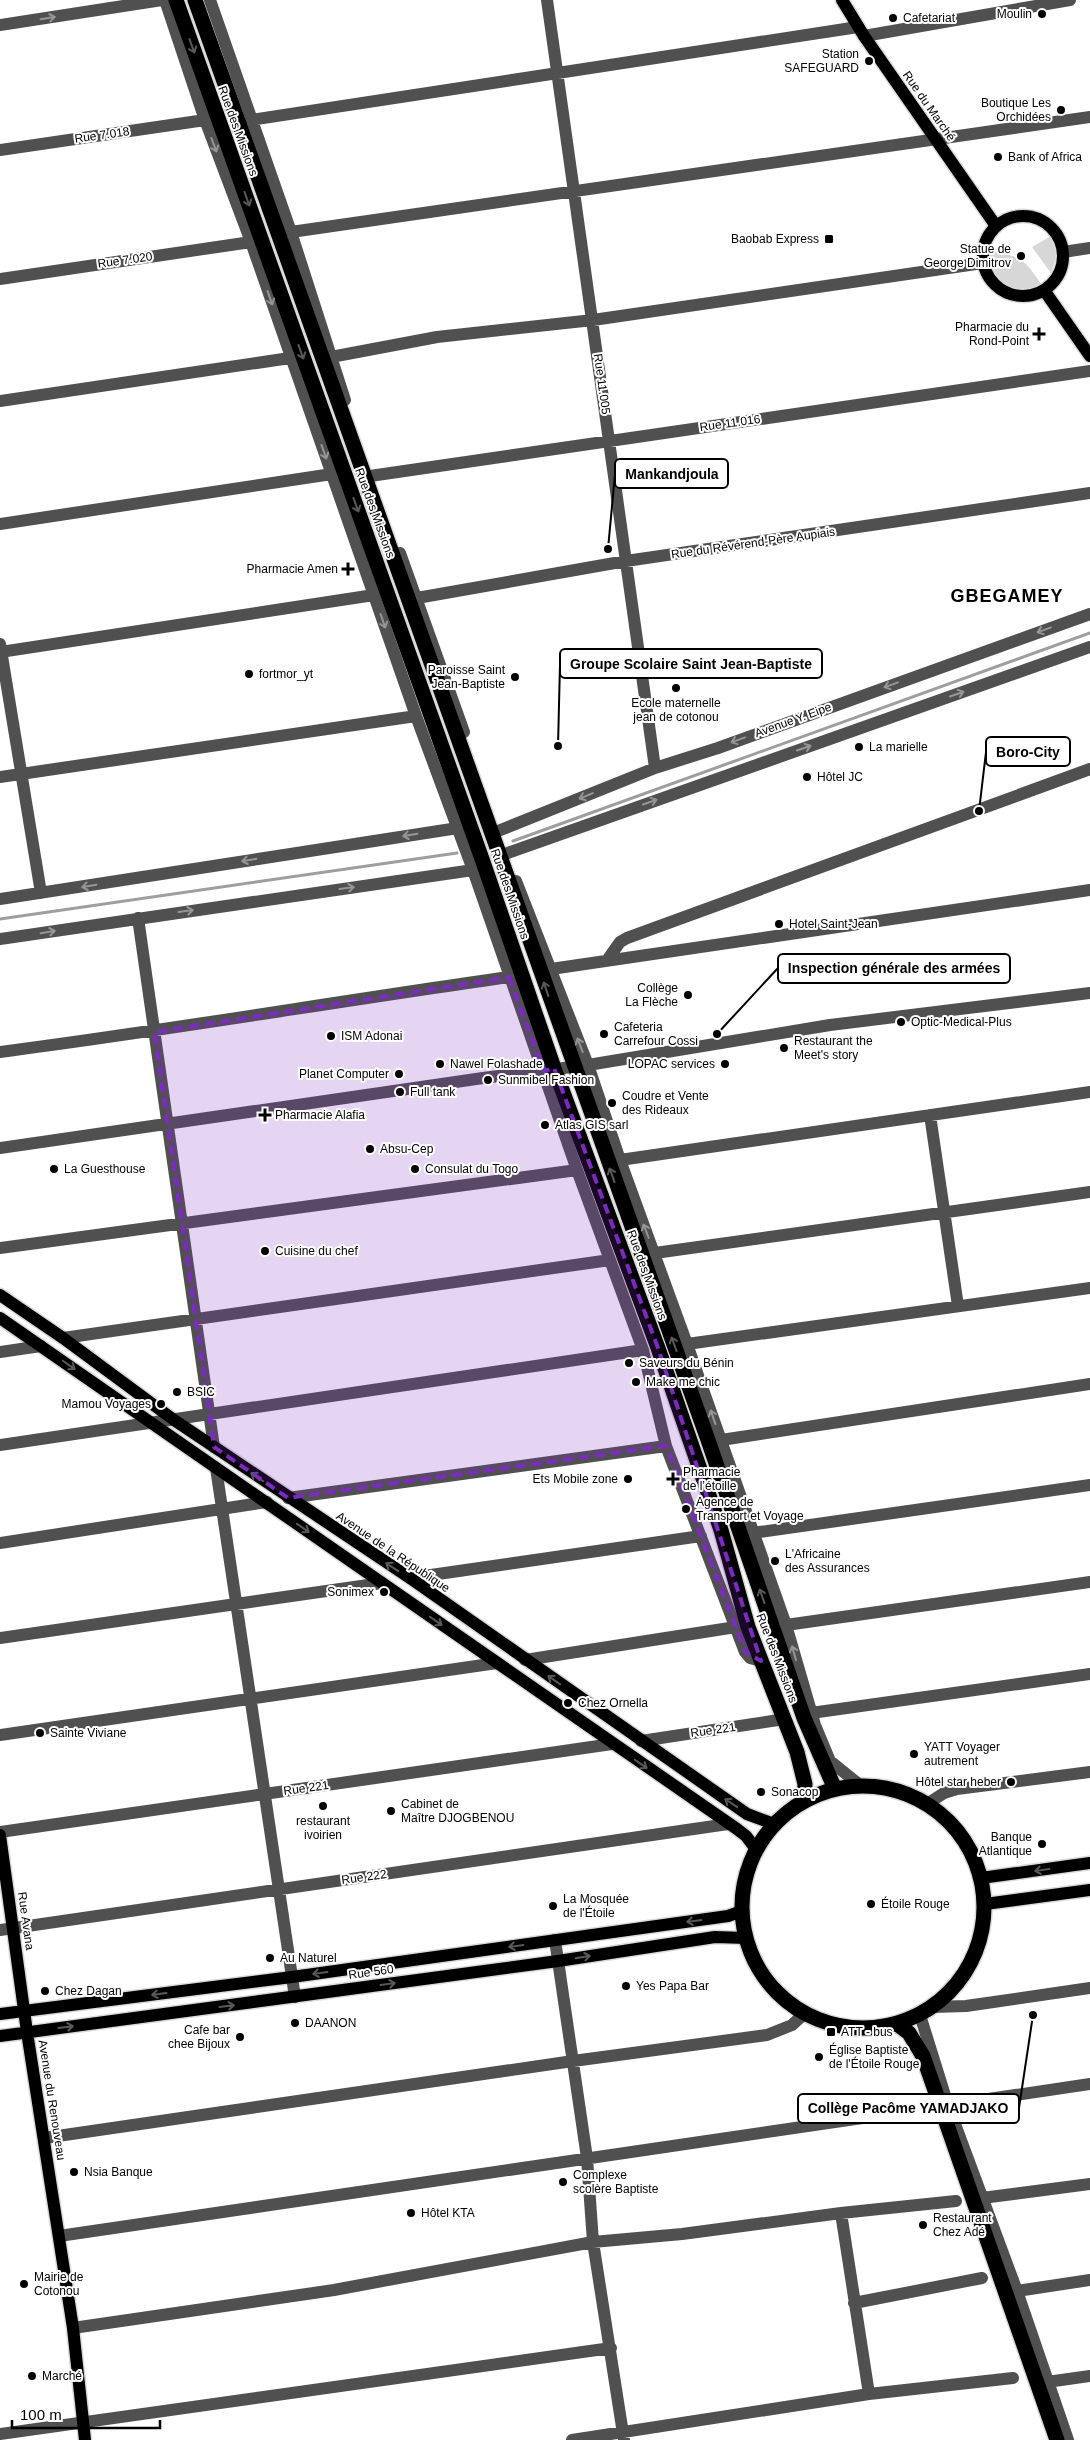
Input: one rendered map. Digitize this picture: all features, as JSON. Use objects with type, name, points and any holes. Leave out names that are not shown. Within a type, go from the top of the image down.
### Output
[{"type":"highway","name":"Rue des Missions","points":[[176,0],[482,859],[549,1069],[670,1385],[721,1530],[748,1627],[801,1768],[805,1784],[804,1801]]},
{"type":"highway","name":"Rue des Missions","points":[[195,0],[580,1066],[804,1718],[835,1789]]},
{"type":"highway","points":[[862,1786],[896,1790],[927,1804],[946,1819],[961,1836],[973,1856],[981,1878],[985,1904],[981,1936],[970,1966],[957,1985],[933,2007],[920,2015],[897,2024],[871,2028],[848,2027],[826,2022],[805,2013],[787,2001],[768,1982],[753,1959],[746,1938],[742,1911],[745,1876],[756,1849],[774,1824],[804,1801],[835,1789],[862,1786]]},
{"type":"highway","points":[[897,2024],[909,2033],[923,2056],[1057,2440]]},
{"type":"main road","name":"Rue du Marché","points":[[842,0],[861,31],[996,226]]},
{"type":"main road","points":[[1027,216],[1037,218],[1053,230],[1059,238],[1063,252],[1063,262],[1058,276],[1044,290],[1028,296],[1006,293],[992,282],[983,263],[985,241],[996,226],[1013,217],[1027,216]]},
{"type":"main road","points":[[1044,290],[1090,356]]},
{"type":"main road","name":"Avenue de la République","points":[[0,1296],[63,1338],[174,1420],[410,1578],[747,1814],[774,1824]]},
{"type":"main road","points":[[0,1318],[746,1836],[756,1849]]},
{"type":"main road","name":"Rue Avana","points":[[0,1834],[27,2032]]},
{"type":"main road","points":[[981,1878],[1090,1863]]},
{"type":"main road","points":[[985,1904],[1090,1890]]},
{"type":"main road","name":"Rue 560","points":[[0,2014],[292,1978],[728,1916],[742,1911]]},
{"type":"main road","name":"Rue 560","points":[[0,2036],[295,1997],[716,1937],[746,1938]]},
{"type":"main road","name":"Avenue du Renouveau","points":[[27,2032],[73,2328],[85,2440]]},
{"type":"street","points":[[0,25],[164,0],[205,120],[251,242],[416,716],[473,870],[509,977],[549,1069],[577,1170],[643,1350],[666,1446],[748,1655],[761,1661]]},
{"type":"street","points":[[210,0],[291,232],[370,476],[417,598],[505,854],[551,969],[580,1066],[620,1160],[655,1253],[786,1626],[811,1713],[830,1761],[862,1786]]},
{"type":"street","name":"Rue 11.005","points":[[547,0],[656,768]]},
{"type":"street","points":[[251,120],[558,73],[1070,0]]},
{"type":"street","points":[[291,232],[1090,117]]},
{"type":"street","name":"Rue 7.018","points":[[0,150],[205,120]]},
{"type":"street","name":"Rue 7.020","points":[[0,279],[251,242]]},
{"type":"street","points":[[1063,252],[1090,248]]},
{"type":"street","points":[[331,357],[437,337],[593,320],[983,263]]},
{"type":"street","points":[[0,401],[290,358]]},
{"type":"street","name":"Rue 11.016","points":[[370,476],[1090,371]]},
{"type":"street","points":[[0,524],[332,474]]},
{"type":"street","name":"Rue du Révérend-Père Aupiais","points":[[417,598],[626,561],[1090,493]]},
{"type":"street","points":[[41,893],[0,649],[374,596]]},
{"type":"street","name":"Avenue Y. Eipe","points":[[498,831],[656,768],[718,748],[1090,614]]},
{"type":"street","points":[[505,854],[1090,647]]},
{"type":"street","points":[[0,777],[416,716]]},
{"type":"street","points":[[608,959],[620,942],[627,938],[1090,769]]},
{"type":"street","points":[[0,900],[458,828]]},
{"type":"street","points":[[0,939],[473,870]]},
{"type":"street","points":[[551,969],[608,959],[1090,890]]},
{"type":"street","points":[[138,918],[214,1447]]},
{"type":"street","points":[[0,1052],[154,1032],[328,1003],[509,977]]},
{"type":"street","points":[[0,1148],[580,1066],[830,1025],[1090,993]]},
{"type":"street","points":[[620,1160],[1090,1092]]},
{"type":"street","points":[[930,1115],[958,1306]]},
{"type":"street","points":[[0,1248],[181,1222],[577,1170]]},
{"type":"street","points":[[655,1253],[1090,1192]]},
{"type":"street","points":[[63,1338],[610,1260]]},
{"type":"street","points":[[687,1344],[1090,1288]]},
{"type":"street","points":[[0,1352],[41,1346]]},
{"type":"street","points":[[0,1445],[643,1350]]},
{"type":"street","points":[[720,1440],[1090,1384]]},
{"type":"street","points":[[288,1498],[666,1446]]},
{"type":"street","points":[[216,1468],[295,1997]]},
{"type":"street","points":[[752,1533],[1090,1485]]},
{"type":"street","points":[[0,1543],[267,1502]]},
{"type":"street","points":[[410,1578],[701,1536]]},
{"type":"street","points":[[0,1638],[382,1582]]},
{"type":"street","points":[[786,1626],[1090,1582]]},
{"type":"street","points":[[525,1660],[736,1627]]},
{"type":"street","points":[[0,1736],[496,1663]]},
{"type":"street","points":[[811,1713],[1090,1674]]},
{"type":"street","name":"Rue 221","points":[[641,1741],[784,1719]]},
{"type":"street","name":"Rue 221","points":[[0,1834],[612,1744]]},
{"type":"street","points":[[927,1804],[944,1793],[957,1789],[1090,1772]]},
{"type":"street","name":"Rue 222","points":[[0,1930],[728,1824]]},
{"type":"street","points":[[555,1940],[587,2158],[593,2242],[611,2348],[623,2436]]},
{"type":"street","points":[[933,2007],[966,2006],[1090,1988]]},
{"type":"street","points":[[44,2138],[573,2061],[768,2035],[792,2026],[805,2013]]},
{"type":"street","points":[[920,2015],[948,2105],[1017,2291],[1068,2440]]},
{"type":"street","points":[[948,2105],[1090,2084]]},
{"type":"street","points":[[59,2236],[924,2109]]},
{"type":"street","points":[[982,2198],[1090,2184]]},
{"type":"street","points":[[73,2328],[334,2290],[593,2242],[682,2234],[841,2213],[956,2201]]},
{"type":"street","points":[[841,2213],[869,2394]]},
{"type":"street","points":[[854,2303],[982,2278]]},
{"type":"street","points":[[1017,2291],[1090,2280]]},
{"type":"street","points":[[0,2434],[611,2348]]},
{"type":"street","points":[[1047,2382],[1090,2376]]},
{"type":"street","points":[[572,2440],[623,2436],[869,2394],[1013,2378]]},
{"type":"highlighted area","points":[[509,977],[544,1071],[554,1068],[658,1348],[761,1661],[745,1652],[666,1446],[288,1498],[214,1447],[154,1032]]},
{"type":"shaded area","points":[[1051,236],[1057,254],[1051,273],[1032,247]]},
{"type":"shaded area","points":[[990,251],[1021,260],[1041,284],[1021,290],[1004,286],[997,280],[993,272],[990,262]]},
{"type":"waterway","points":[[513,841],[1090,633]]},
{"type":"waterway","points":[[0,919],[457,853]]},
{"type":"place","name":"Moulin","points":[[1042,14]]},
{"type":"place","name":"Cafetariat","points":[[893,18]]},
{"type":"place","name":"Station SAFEGUARD","points":[[869,61]]},
{"type":"place","name":"Boutique Les Orchidées","points":[[1061,110]]},
{"type":"place","name":"Bank of Africa","points":[[998,157]]},
{"type":"place","name":"Baobab Express","points":[[829,239]]},
{"type":"place","name":"Statue de George Dimitrov","points":[[1021,256]]},
{"type":"place","name":"Pharmacie du Rond-Point","points":[[1039,334]]},
{"type":"place","name":"Mankandjoula","points":[[608,549]]},
{"type":"place","name":"Pharmacie Amen","points":[[348,569]]},
{"type":"place","name":"fortmor_yt","points":[[249,674]]},
{"type":"place","name":"Paroisse Saint Jean-Baptiste","points":[[515,677]]},
{"type":"place","name":"Ecole maternelle jean de cotonou","points":[[676,688]]},
{"type":"place","name":"Groupe Scolaire Saint Jean-Baptiste","points":[[558,746]]},
{"type":"place","name":"La marielle","points":[[859,747]]},
{"type":"place","name":"Hôtel JC","points":[[807,777]]},
{"type":"place","name":"Boro-City","points":[[979,811]]},
{"type":"place","name":"Hotel Saint-Jean","points":[[779,924]]},
{"type":"place","name":"Collège La Flèche","points":[[688,995]]},
{"type":"place","name":"Optic-Medical-Plus","points":[[901,1022]]},
{"type":"place","name":"Cafeteria Carrefour Cossi","points":[[604,1034]]},
{"type":"place","name":"Inspection générale des armées","points":[[717,1034]]},
{"type":"place","name":"ISM Adonai","points":[[331,1036]]},
{"type":"place","name":"Restaurant the Meet's story","points":[[784,1048]]},
{"type":"place","name":"Nawel Folashade","points":[[440,1064]]},
{"type":"place","name":"LOPAC services","points":[[725,1064]]},
{"type":"place","name":"Planet Computer","points":[[399,1074]]},
{"type":"place","name":"Sunmibel Fashion","points":[[488,1080]]},
{"type":"place","name":"Full tank","points":[[400,1092]]},
{"type":"place","name":"Coudre et Vente des Rideaux","points":[[612,1103]]},
{"type":"place","name":"Pharmacie Alafia","points":[[265,1115]]},
{"type":"place","name":"Atlas GIS sarl","points":[[545,1125]]},
{"type":"place","name":"Absu-Cep","points":[[370,1149]]},
{"type":"place","name":"La Guesthouse","points":[[54,1169]]},
{"type":"place","name":"Consulat du Togo","points":[[415,1169]]},
{"type":"place","name":"Cuisine du chef","points":[[265,1251]]},
{"type":"place","name":"Saveurs du Bénin","points":[[629,1363]]},
{"type":"place","name":"Make me chic","points":[[636,1382]]},
{"type":"place","name":"BSIC","points":[[177,1392]]},
{"type":"place","name":"Mamou Voyages","points":[[161,1404]]},
{"type":"place","name":"Ets Mobile zone","points":[[628,1479]]},
{"type":"place","name":"Pharmacie de l’étoille","points":[[673,1479]]},
{"type":"place","name":"Agence de Transport et Voyage","points":[[686,1509]]},
{"type":"place","name":"L'Africaine des Assurances","points":[[775,1561]]},
{"type":"place","name":"Sonimex","points":[[384,1592]]},
{"type":"place","name":"Chez Ornella","points":[[568,1703]]},
{"type":"place","name":"Sainte Viviane","points":[[40,1733]]},
{"type":"place","name":"YATT Voyager autrement","points":[[914,1754]]},
{"type":"place","name":"Hôtel star heber","points":[[1011,1782]]},
{"type":"place","name":"Sonacop","points":[[761,1792]]},
{"type":"place","name":"restaurant ivoirien","points":[[323,1806]]},
{"type":"place","name":"Cabinet de Maître DJOGBENOU","points":[[391,1811]]},
{"type":"place","name":"Banque Atlantique","points":[[1042,1844]]},
{"type":"place","name":"Étoile Rouge","points":[[871,1904]]},
{"type":"place","name":"La Mosquée de l'Étoile","points":[[553,1906]]},
{"type":"place","name":"Au Naturel","points":[[270,1958]]},
{"type":"place","name":"Yes Papa Bar","points":[[626,1986]]},
{"type":"place","name":"Chez Dagan","points":[[45,1991]]},
{"type":"place","name":"Collège Pacôme YAMADJAKO","points":[[1033,2015]]},
{"type":"place","name":"DAANON","points":[[295,2023]]},
{"type":"place","name":"ATT - bus","points":[[831,2032]]},
{"type":"place","name":"Cafe bar chee Bijoux","points":[[240,2037]]},
{"type":"place","name":"Église Baptiste de l'Étoile Rouge","points":[[819,2057]]},
{"type":"place","name":"Nsia Banque","points":[[74,2172]]},
{"type":"place","name":"Complexe scolère Baptiste","points":[[563,2182]]},
{"type":"place","name":"Hôtel KTA","points":[[411,2213]]},
{"type":"place","name":"Restaurant Chez Adé","points":[[923,2225]]},
{"type":"place","name":"Mairie de Cotonou","points":[[24,2284]]},
{"type":"place","name":"Marché","points":[[32,2376]]},
{"type":"district","name":"GBEGAMEY","points":[[1007,596]]}]
